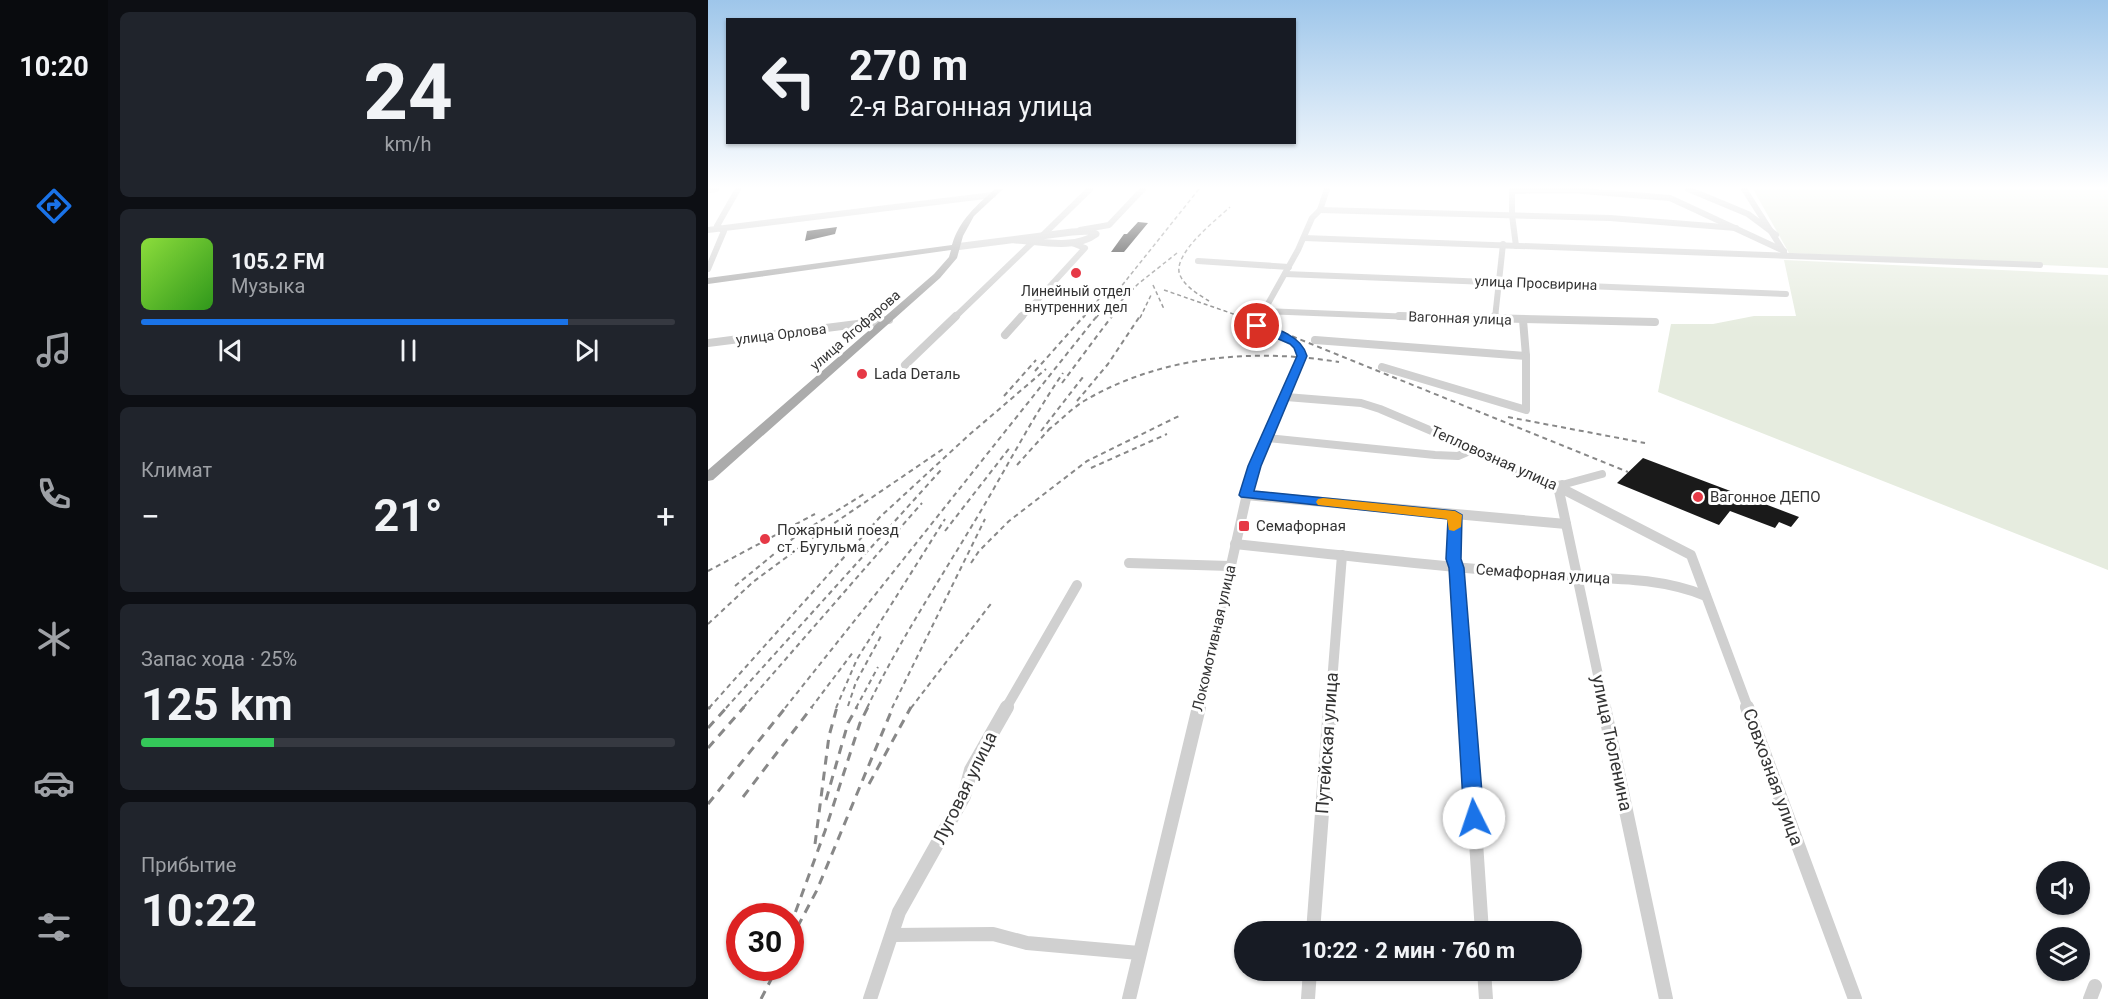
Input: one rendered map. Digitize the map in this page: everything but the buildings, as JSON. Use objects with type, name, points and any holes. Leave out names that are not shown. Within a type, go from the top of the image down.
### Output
[{"type":"main road","name":"улица Ягофарова","points":[[708,477],[889,320],[946,267],[953,258],[961,236]]},
{"type":"main road","points":[[708,281],[956,248]]},
{"type":"street","points":[[708,269],[722,236]]},
{"type":"street","points":[[905,365],[1041,236]]},
{"type":"street","points":[[956,248],[1051,236]]},
{"type":"street","points":[[1072,243],[1086,241],[1094,236]]},
{"type":"street","points":[[1515,236],[1516,246]]},
{"type":"street","points":[[1752,236],[1784,251]]},
{"type":"street","points":[[1776,236],[1784,251]]},
{"type":"street","points":[[1005,335],[1085,248],[1072,243],[1038,238]]},
{"type":"street","points":[[1266,311],[1265,308],[1304,238],[2040,265]]},
{"type":"street","points":[[1496,320],[1503,244]]},
{"type":"street","points":[[1775,255],[1784,251]]},
{"type":"street","points":[[1198,261],[1289,267]]},
{"type":"street","name":"улица Просвирина","points":[[1285,274],[1786,294]]},
{"type":"street","name":"Вагонная улица","points":[[1266,311],[1496,320],[1654,322]]},
{"type":"street","name":"Локомотивная улица","points":[[1129,999],[1216,636],[1246,495],[1267,438],[1300,361],[1302,350],[1293,342],[1257,326],[1266,311]]},
{"type":"street","name":"улица Орлова","points":[[708,343],[889,320]]},
{"type":"street","points":[[1382,367],[1526,410],[1526,356],[1522,320]]},
{"type":"street","points":[[1315,340],[1526,356]]},
{"type":"street","name":"Тепловозная улица","points":[[1286,397],[1361,403],[1474,450],[1517,472],[1558,486],[1691,555]]},
{"type":"street","points":[[1267,438],[1458,456],[1474,450]]},
{"type":"street","points":[[1558,486],[1602,474]]},
{"type":"street","name":"улица Тюленина","points":[[1558,486],[1666,999]]},
{"type":"street","points":[[1246,495],[1566,524]]},
{"type":"street","points":[[1455,515],[1454,559],[1457,568],[1481,921]]},
{"type":"street","name":"Семафорная улица","points":[[1235,544],[1457,568],[1650,582],[1690,588],[1706,596]]},
{"type":"street","name":"Путейская улица","points":[[1314,921],[1342,555]]},
{"type":"street","name":"Совхозная улица","points":[[1691,555],[1855,999]]},
{"type":"street","points":[[1129,563],[1230,566]]},
{"type":"street","name":"Луговая улица","points":[[870,999],[899,912],[964,796],[971,770],[1077,585]]},
{"type":"street","points":[[893,935],[993,934],[1027,944],[1139,953]]},
{"type":"street","points":[[1308,999],[1309,981]]},
{"type":"street","points":[[1485,981],[1486,999]]},
{"type":"shaded area","points":[[1779,236],[2108,236],[2108,268],[1789,253]]},
{"type":"shaded area","points":[[1784,260],[2108,275],[2108,570],[1658,392],[1671,324],[1713,324],[1754,316],[1796,316]]},
{"type":"railway","points":[[1096,318],[1162,236]]},
{"type":"railway","points":[[1199,236],[1184,255],[1179,272],[1191,289],[1209,301]]},
{"type":"railway","points":[[1111,311],[1138,284],[1177,253]]},
{"type":"railway","points":[[1153,285],[1164,309]]},
{"type":"railway","points":[[1083,318],[1109,287]]},
{"type":"railway","points":[[1164,290],[1245,318]]},
{"type":"railway","points":[[1140,318],[1152,293]]},
{"type":"railway","points":[[1111,318],[1119,307]]},
{"type":"railway","points":[[1035,371],[1084,316]]},
{"type":"railway","points":[[785,708],[1097,316]]},
{"type":"railway","points":[[1062,383],[1112,316]]},
{"type":"railway","points":[[1077,401],[1108,364],[1140,316]]},
{"type":"railway","points":[[1242,316],[1628,472]]},
{"type":"railway","points":[[1050,428],[1079,404],[1113,386],[1175,365],[1241,356],[1274,356],[1339,362]]},
{"type":"railway","points":[[1004,396],[1036,360]]},
{"type":"railway","points":[[709,708],[880,517],[969,435],[1046,369]]},
{"type":"railway","points":[[867,708],[906,634],[1063,373]]},
{"type":"railway","points":[[1041,431],[1083,377]]},
{"type":"railway","points":[[971,563],[979,551],[1009,521],[1087,461],[1181,415]]},
{"type":"railway","points":[[1508,417],[1645,443]]},
{"type":"railway","points":[[1050,428],[1053,425]]},
{"type":"railway","points":[[1017,465],[1050,428]]},
{"type":"railway","points":[[1091,468],[1167,434]]},
{"type":"railway","points":[[945,531],[1011,446]]},
{"type":"railway","points":[[708,624],[753,582],[811,539],[943,449]]},
{"type":"railway","points":[[726,708],[941,470]]},
{"type":"railway","points":[[735,586],[796,536],[864,494]]},
{"type":"railway","points":[[743,708],[922,503]]},
{"type":"railway","points":[[708,571],[815,514]]},
{"type":"railway","points":[[836,708],[857,659],[945,519]]},
{"type":"railway","points":[[892,708],[985,519]]},
{"type":"railway","points":[[911,708],[993,601]]},
{"type":"railway","points":[[848,706],[856,682],[881,636]]},
{"type":"railway","points":[[811,708],[854,651]]},
{"type":"railway","points":[[856,708],[878,667]]},
{"type":"railway","points":[[708,728],[727,707]]},
{"type":"railway","points":[[708,748],[744,707]]},
{"type":"railway","points":[[708,804],[786,707]]},
{"type":"railway","points":[[743,797],[812,707]]},
{"type":"railway","points":[[815,844],[829,736],[837,707]]},
{"type":"railway","points":[[826,800],[848,723],[857,707]]},
{"type":"railway","points":[[799,903],[860,723],[868,707]]},
{"type":"railway","points":[[804,915],[817,890],[893,707]]},
{"type":"railway","points":[[869,784],[911,707]]},
{"type":"railway","points":[[761,999],[770,981]]},
{"type":"slow traffic","points":[[1323,502],[1455,515],[1454,527]]},
{"type":"place","name":"Линейный отдел внутренних дел","points":[[1076,273]]},
{"type":"place","name":"Lada Dеталь","points":[[862,374]]},
{"type":"place","name":"Вагонное ДЕПО","points":[[1698,497]]},
{"type":"place","name":"Семафорная","points":[[1244,526]]},
{"type":"place","name":"Пожарный поезд ст. Бугульма","points":[[765,539]]},
{"type":"route","points":[[1257,326],[1299,346],[1302,356],[1255,466],[1246,495],[1455,515],[1454,559],[1457,568],[1474,818]]}]
